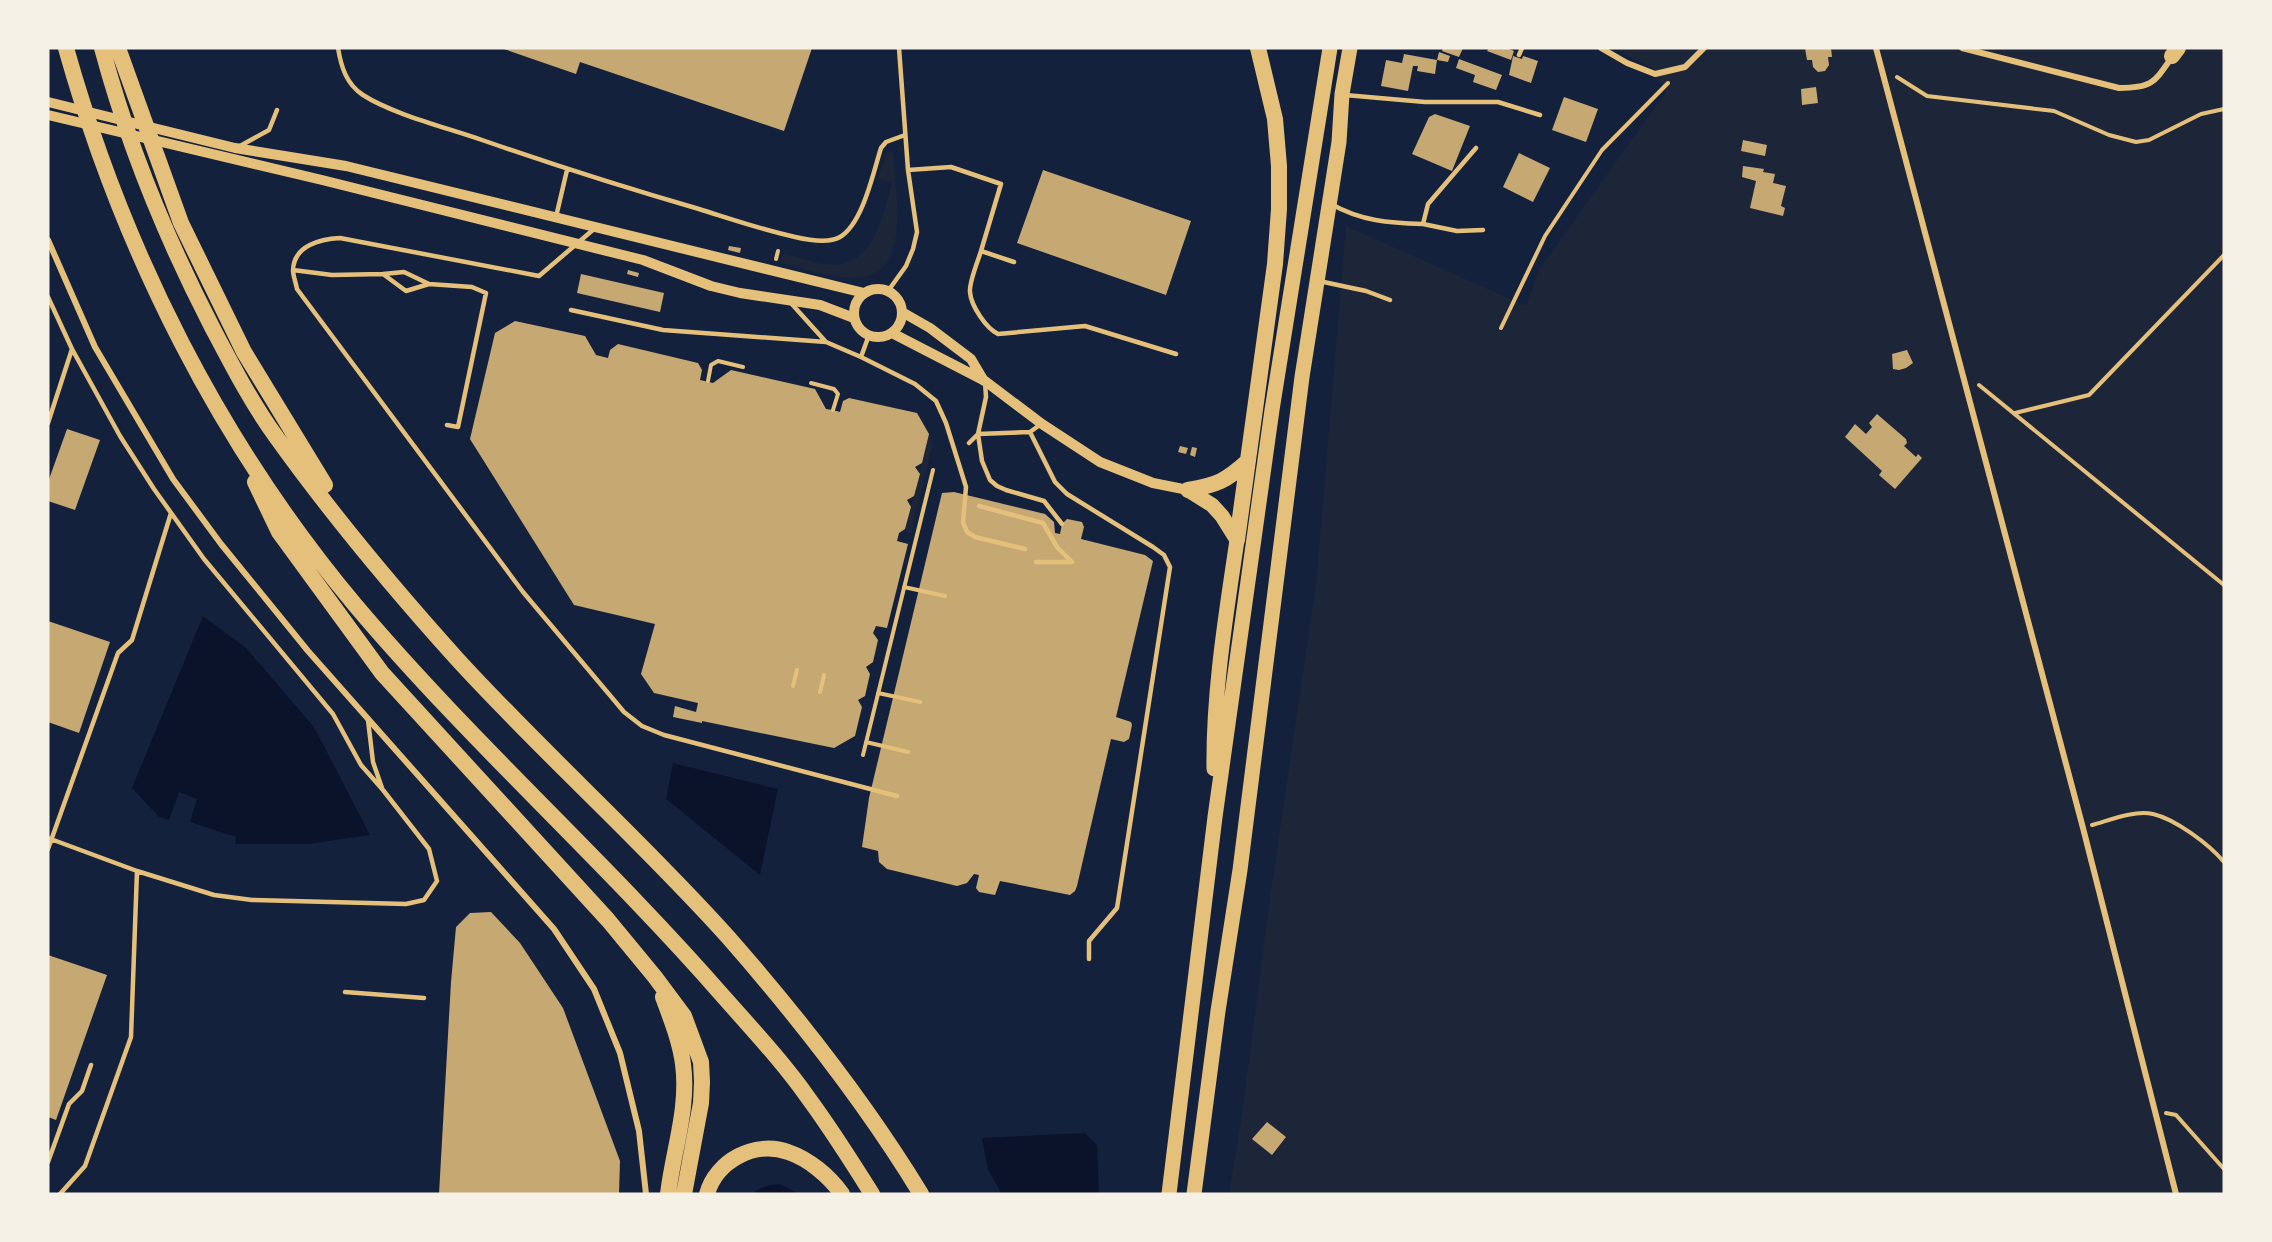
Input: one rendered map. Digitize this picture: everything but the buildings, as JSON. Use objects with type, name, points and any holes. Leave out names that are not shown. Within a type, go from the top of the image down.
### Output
[{"type":"highway","points":[[66,48],[124,221],[153,285],[279,532],[382,673],[608,920],[656,976],[684,1016],[701,1062],[701,1103],[684,1194]]},
{"type":"highway","points":[[102,48],[132,148],[164,228],[235,370],[275,436],[375,564],[459,661],[726,936],[840,1072],[921,1194]]},
{"type":"highway","points":[[118,48],[181,223],[216,298],[244,352],[375,564]]},
{"type":"highway","points":[[1237,540],[1275,264],[1279,209],[1279,165],[1275,119],[1258,48]]},
{"type":"highway","points":[[226,425],[309,547],[356,606],[472,734],[675,941],[809,1099],[872,1194]]},
{"type":"highway","points":[[1188,490],[1211,486],[1228,479],[1248,461]]},
{"type":"highway","points":[[656,976],[678,1040],[683,1064],[684,1084],[679,1134],[668,1194]]},
{"type":"highway","points":[[707,1194],[717,1174],[734,1158],[757,1149],[788,1152],[810,1163],[826,1175],[842,1194]]},
{"type":"main road","points":[[1168,1194],[1215,817],[1279,361],[1330,48]]},
{"type":"main road","points":[[1194,1194],[1218,1011],[1240,870],[1302,377],[1339,142],[1342,94],[1350,48]]},
{"type":"main road","points":[[1188,490],[1212,505],[1237,540],[1224,630],[1214,734],[1215,817]]},
{"type":"street","points":[[1601,48],[1627,63],[1655,74],[1685,67],[1704,48]]},
{"type":"street","points":[[1876,48],[2083,828],[2157,1111],[2176,1194]]},
{"type":"street","points":[[1962,48],[2119,88],[2140,88],[2156,80],[2174,51]]},
{"type":"street","points":[[48,102],[235,148],[346,166],[864,293]]},
{"type":"street","points":[[48,115],[643,260],[711,286],[740,293],[820,305],[854,318]]},
{"type":"street","points":[[48,240],[95,347],[172,480],[308,651],[554,929],[594,989],[620,1053],[639,1131],[646,1194]]},
{"type":"street","points":[[874,289],[888,291],[898,299],[902,312],[901,320],[892,333],[885,336],[868,335],[859,327],[854,318],[857,301],[864,293],[874,289]]},
{"type":"street","points":[[902,312],[930,328],[971,359],[985,381]]},
{"type":"street","points":[[892,333],[985,381],[1042,424],[1100,462],[1153,483],[1188,490]]},
{"type":"lane","points":[[338,48],[340,63],[349,82],[363,95],[398,111],[567,170],[751,225],[794,237],[819,241],[838,239],[849,230],[858,217],[881,148],[886,142],[905,135]]},
{"type":"lane","points":[[888,291],[906,266],[917,232],[908,170],[899,48]]},
{"type":"lane","points":[[1519,55],[1522,48]]},
{"type":"lane","points":[[1342,94],[1425,102],[1498,102],[1540,115]]},
{"type":"lane","points":[[235,148],[269,129],[277,110]]},
{"type":"lane","points":[[1423,224],[1428,204],[1476,148]]},
{"type":"lane","points":[[908,170],[951,167],[1001,183],[970,292],[983,322],[989,329],[998,334],[1084,326],[1176,354]]},
{"type":"lane","points":[[556,217],[567,170]]},
{"type":"lane","points":[[1329,203],[1343,211],[1383,223],[1423,224],[1456,231],[1483,230]]},
{"type":"lane","points":[[595,228],[539,276],[340,238],[322,239],[306,247],[296,258],[293,270],[297,289],[523,592],[624,712],[642,726],[664,735],[897,796]]},
{"type":"lane","points":[[981,251],[1014,262]]},
{"type":"lane","points":[[293,270],[332,275],[404,272],[429,284]]},
{"type":"lane","points":[[383,274],[406,291],[429,284],[472,287],[486,293],[458,427],[447,425]]},
{"type":"lane","points":[[1317,281],[1366,291],[1390,300]]},
{"type":"lane","points":[[48,297],[72,349],[120,436],[171,513],[204,559],[333,714],[361,765],[429,849],[436,881],[424,900],[406,904],[252,900],[214,895],[137,871],[50,839]]},
{"type":"lane","points":[[788,300],[826,342]]},
{"type":"lane","points":[[571,310],[663,330],[826,342],[915,384],[936,401],[946,423],[966,487],[963,522],[967,532],[975,537],[1025,549]]},
{"type":"lane","points":[[861,357],[868,335]]},
{"type":"lane","points":[[48,423],[72,349]]},
{"type":"lane","points":[[985,381],[986,397],[978,434],[982,461],[990,480],[1006,490],[1044,501],[1062,524]]},
{"type":"lane","points":[[969,444],[978,434],[1030,432],[1042,424]]},
{"type":"lane","points":[[1030,432],[1055,482],[1067,494],[1153,547],[1164,555],[1170,567],[1117,908],[1089,941],[1089,959]]},
{"type":"lane","points":[[979,506],[1043,523],[1057,547],[1072,561],[1036,562]]},
{"type":"lane","points":[[48,849],[118,653],[132,640],[171,513]]},
{"type":"lane","points":[[368,718],[373,762],[383,790]]},
{"type":"lane","points":[[60,1194],[85,1166],[131,1037],[137,871]]},
{"type":"lane","points":[[345,992],[424,998]]},
{"type":"lane","points":[[48,1162],[69,1104],[82,1091],[91,1065]]},
{"type":"path","points":[[1881,67],[1927,96],[2054,111],[2109,135],[2136,142],[2149,140],[2201,114],[2224,109]]},
{"type":"path","points":[[1501,328],[1545,237],[1602,150],[1662,90]]},
{"type":"path","points":[[2014,413],[2089,394],[2224,255]]},
{"type":"path","points":[[708,381],[711,365],[718,361],[743,367]]},
{"type":"path","points":[[1962,371],[2224,585]]},
{"type":"path","points":[[811,383],[834,389],[838,394],[833,411]]},
{"type":"path","points":[[863,755],[933,470]]},
{"type":"path","points":[[904,586],[945,596]]},
{"type":"path","points":[[793,686],[796,670]]},
{"type":"path","points":[[819,692],[824,675]]},
{"type":"path","points":[[878,693],[920,702]]},
{"type":"path","points":[[866,742],[908,752]]},
{"type":"path","points":[[2083,828],[2127,816],[2152,814],[2180,826],[2224,861]]},
{"type":"path","points":[[2157,1111],[2176,1115],[2224,1169]]},
{"type":"shaded area","points":[[1614,48],[2224,48],[2224,1194],[1229,1194],[1316,584],[1346,226],[1526,306],[1539,270],[1666,92],[1652,68]]},
{"type":"shaded area","points":[[893,152],[897,230],[893,248],[885,264],[872,274],[844,278],[781,263],[783,253],[828,265],[848,262],[859,256],[868,247],[881,222],[892,183],[878,178],[887,153]]},
{"type":"shaded area","points":[[929,434],[932,447],[911,533],[905,532]]},
{"type":"shaded area","points":[[203,616],[246,648],[314,727],[370,835],[308,844],[235,844],[236,837],[190,822],[197,799],[179,792],[169,820],[159,817],[132,788]]},
{"type":"shaded area","points":[[673,763],[778,789],[760,875],[666,799]]},
{"type":"shaded area","points":[[1085,1133],[1097,1145],[1099,1194],[1002,1194],[988,1170],[982,1138]]},
{"type":"shaded area","points":[[780,1184],[799,1194],[752,1194],[765,1187]]}]
